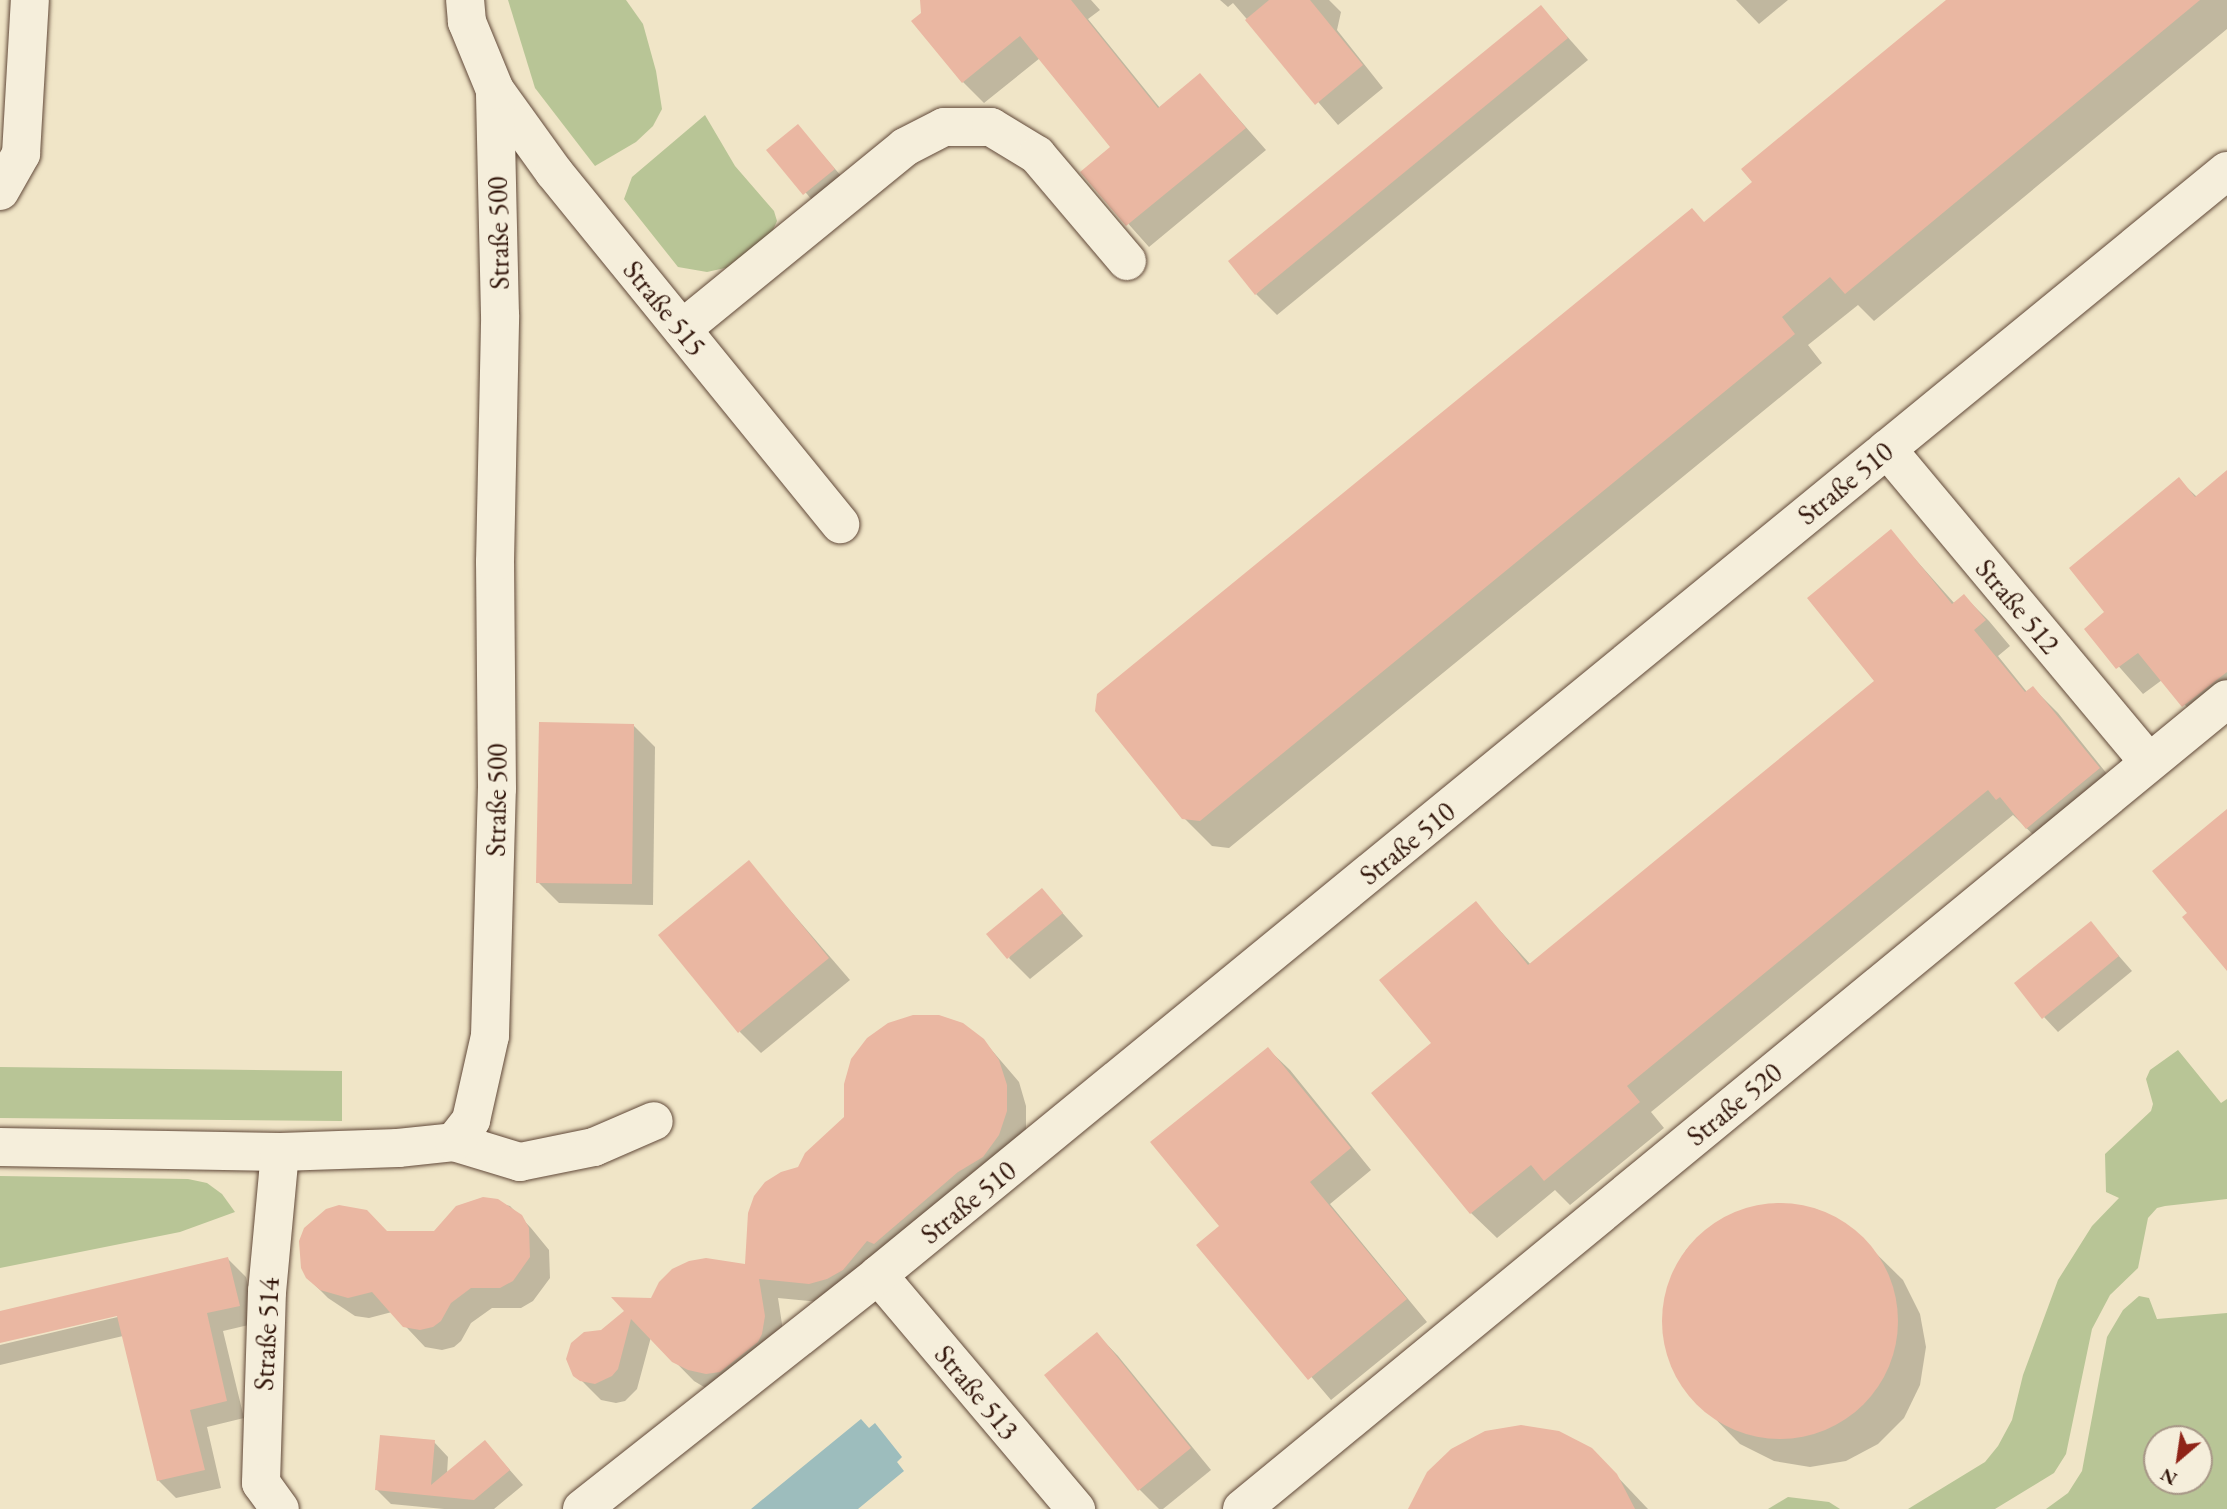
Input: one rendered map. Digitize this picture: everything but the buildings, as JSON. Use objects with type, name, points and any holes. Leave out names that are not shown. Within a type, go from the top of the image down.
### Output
[{"type":"street","points":[[0,191],[21,154],[30,0]]},
{"type":"street","name":"Straße 500","points":[[454,1142],[471,1120],[490,1036],[497,789],[495,562],[500,315],[495,90],[467,22],[465,0]]},
{"type":"street","name":"Straße 515","points":[[495,90],[554,172],[840,524]]},
{"type":"street","points":[[682,329],[905,147],[944,127],[991,127],[1038,155],[1127,261]]},
{"type":"street","name":"Straße 510","points":[[582,1509],[878,1275],[2227,171]]},
{"type":"street","name":"Straße 512","points":[[1887,449],[2149,762]]},
{"type":"street","name":"Straße 520","points":[[1242,1509],[2227,699]]},
{"type":"street","points":[[0,1147],[280,1152],[454,1142],[520,1162],[594,1147],[654,1121]]},
{"type":"street","name":"Straße 514","points":[[280,1152],[267,1291],[261,1483],[280,1509]]},
{"type":"street","name":"Straße 513","points":[[878,1275],[1076,1509]]},
{"type":"green space","points":[[508,0],[626,0],[643,24],[656,71],[662,109],[653,126],[636,142],[595,166],[535,88]]},
{"type":"green space","points":[[705,115],[735,166],[774,211],[777,221],[772,232],[734,266],[707,272],[678,267],[624,199],[632,177]]},
{"type":"green space","points":[[2178,1050],[2221,1103],[2227,1099],[2227,1199],[2165,1206],[2157,1208],[2148,1218],[2138,1268],[2110,1295],[2092,1329],[2066,1454],[2054,1473],[1995,1509],[1908,1509],[1985,1462],[1998,1446],[2012,1420],[2023,1375],[2058,1280],[2092,1226],[2119,1198],[2106,1192],[2105,1154],[2151,1111],[2153,1104],[2146,1079],[2150,1070]]},
{"type":"green space","points":[[0,1067],[342,1071],[342,1121],[0,1118]]},
{"type":"green space","points":[[0,1176],[188,1179],[207,1183],[222,1194],[235,1212],[180,1232],[0,1268]]},
{"type":"green space","points":[[2139,1296],[2149,1298],[2157,1319],[2227,1313],[2227,1509],[2046,1509],[2068,1493],[2082,1471],[2107,1337],[2123,1310]]},
{"type":"green space","points":[[1788,1497],[1829,1502],[1840,1509],[1768,1509]]},
{"type":"water","points":[[861,1419],[869,1428],[875,1423],[902,1457],[897,1462],[904,1471],[858,1509],[751,1509]]}]
